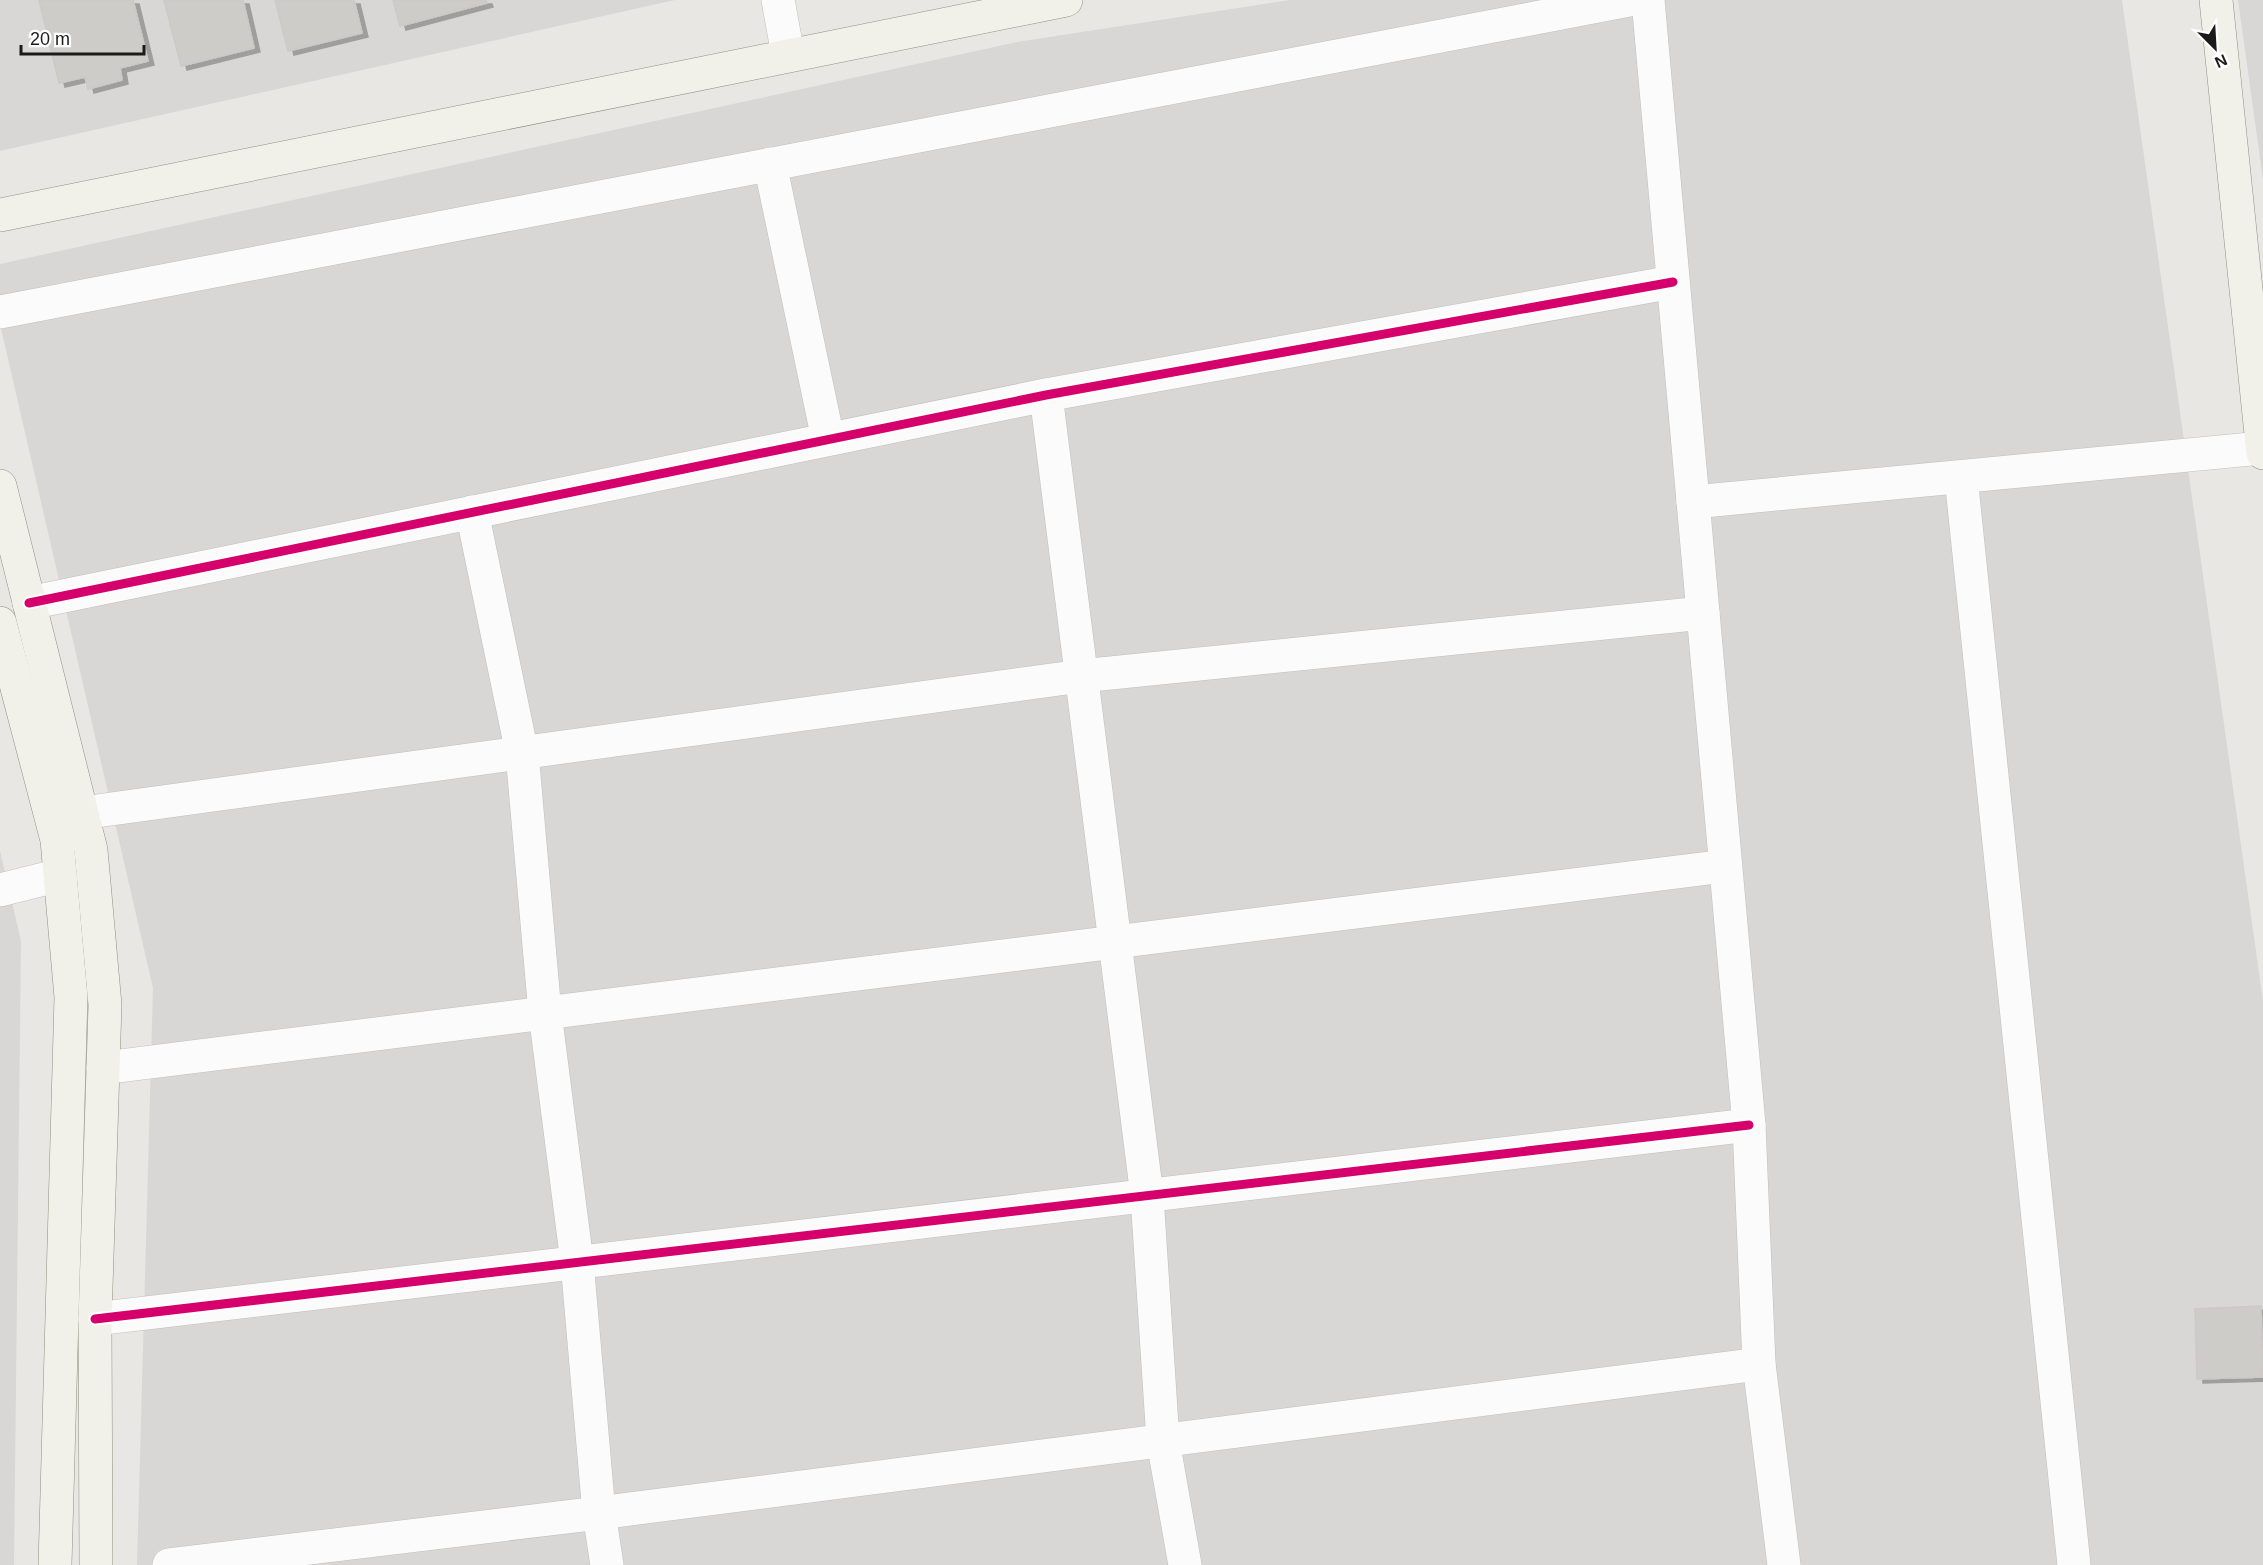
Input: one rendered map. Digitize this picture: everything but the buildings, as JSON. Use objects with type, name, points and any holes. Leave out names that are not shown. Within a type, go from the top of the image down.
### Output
[{"type":"street","points":[[778,0],[788,55]]},
{"type":"street","points":[[0,215],[1066,0]]},
{"type":"street","points":[[0,312],[1629,0]]},
{"type":"street","points":[[1648,0],[1749,1125],[1759,1364],[1784,1565]]},
{"type":"street","points":[[2216,0],[2263,453]]},
{"type":"street","points":[[770,164],[828,440]]},
{"type":"street","points":[[29,603],[1046,395],[1673,282]]},
{"type":"street","points":[[1046,395],[1147,1196],[1163,1442],[1185,1565]]},
{"type":"street","points":[[1693,502],[2262,448]]},
{"type":"street","points":[[1961,477],[2074,1565]]},
{"type":"street","points":[[0,486],[91,850],[105,1005],[95,1319],[96,1565]]},
{"type":"street","points":[[472,512],[522,753],[545,1013],[577,1262],[599,1513],[607,1565]]},
{"type":"street","points":[[82,813],[1081,675],[1703,613]]},
{"type":"street","points":[[0,623],[57,840],[71,997],[55,1565]]},
{"type":"street","points":[[103,1068],[1725,866]]},
{"type":"street","points":[[0,890],[60,875]]},
{"type":"street","points":[[95,1319],[1749,1125]]},
{"type":"street","points":[[168,1565],[1163,1442],[1759,1364]]},
{"type":"shaded area","points":[[0,0],[675,0],[0,151]]},
{"type":"shaded area","points":[[1290,0],[2122,0],[2263,1001],[2263,1565],[137,1565],[153,988],[0,324],[0,264],[1017,42]]},
{"type":"shaded area","points":[[2238,0],[2263,0],[2263,180]]},
{"type":"shaded area","points":[[0,851],[21,941],[14,1565],[0,1565]]},
{"type":"cycle path","points":[[29,603],[1046,395],[1673,282]]},
{"type":"cycle path","points":[[95,1319],[1749,1125]]}]
